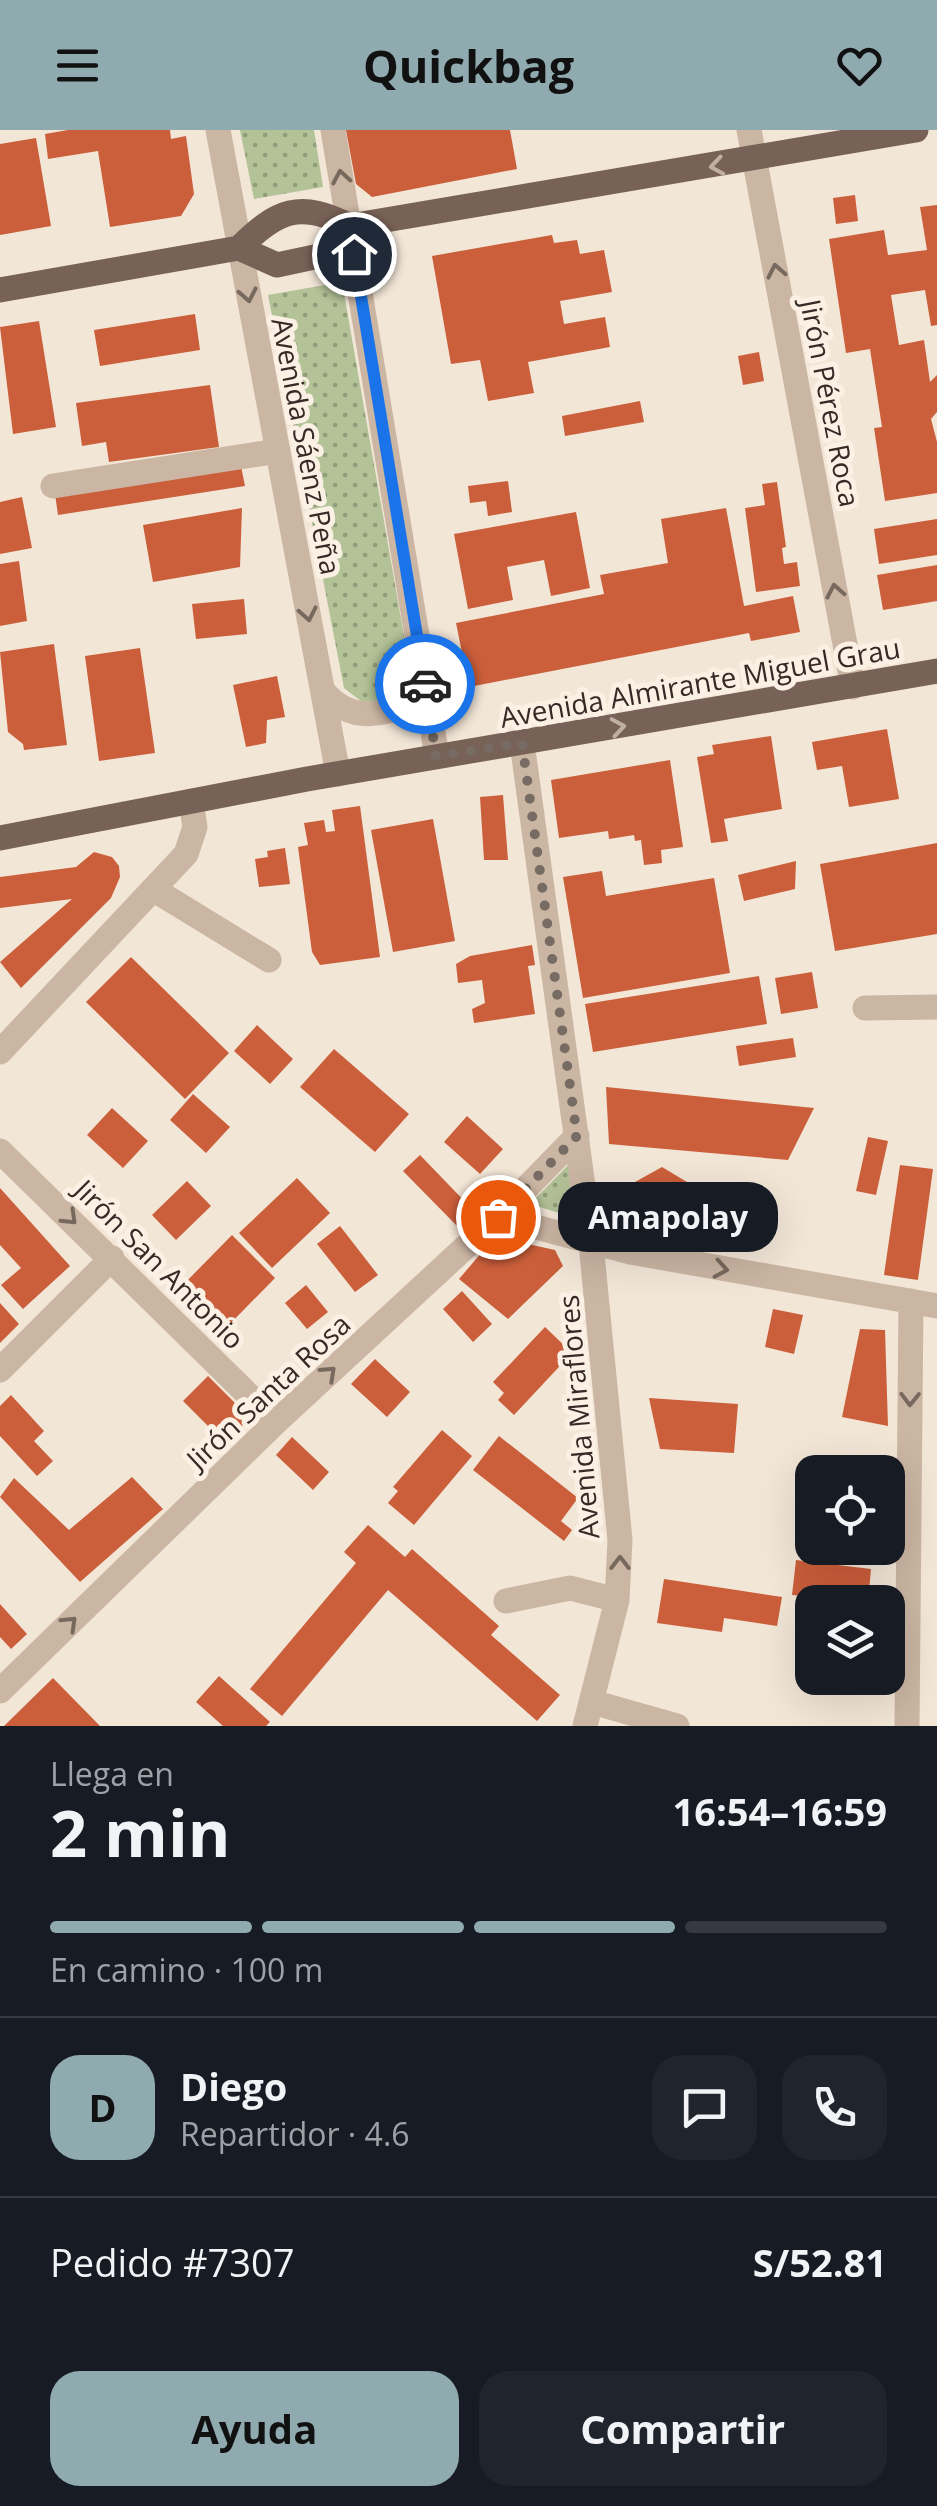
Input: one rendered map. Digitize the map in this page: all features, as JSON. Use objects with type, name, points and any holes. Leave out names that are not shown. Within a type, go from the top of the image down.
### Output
[{"type":"main road","points":[[239,248],[269,218],[316,209],[350,226],[916,130]]},
{"type":"main road","points":[[0,290],[239,248],[276,265],[324,255],[350,226]]},
{"type":"main road","name":"Avenida Almirante Miguel Grau","points":[[0,838],[436,756],[937,671]]},
{"type":"street","name":"Avenida Sáenz Peña","points":[[218,130],[338,774]]},
{"type":"street","points":[[333,130],[436,756]]},
{"type":"street","name":"Jirón Pérez Roca","points":[[750,130],[853,687]]},
{"type":"street","points":[[53,486],[278,451]]},
{"type":"street","points":[[323,690],[348,713],[380,713],[412,702],[421,690],[423,672]]},
{"type":"street","name":"Avenida Miraflores","points":[[522,743],[577,1136],[620,1540],[617,1600],[589,1714]]},
{"type":"street","points":[[0,1052],[186,854],[194,827],[191,801]]},
{"type":"street","points":[[154,888],[269,960]]},
{"type":"street","points":[[865,1008],[937,1007]]},
{"type":"street","name":"Jirón Santa Rosa","points":[[0,1691],[276,1422],[498,1217],[577,1136]]},
{"type":"street","name":"Jirón San Antonio","points":[[0,1151],[276,1422]]},
{"type":"street","points":[[498,1217],[590,1244],[924,1304],[907,1726]]},
{"type":"street","points":[[0,1370],[112,1258]]},
{"type":"street","points":[[506,1601],[570,1588],[617,1600]]},
{"type":"street","points":[[589,1714],[678,1726]]},
{"type":"green space","points":[[240,130],[314,130],[323,187],[254,199]]},
{"type":"green space","points":[[342,282],[412,681],[395,700],[362,702],[344,688],[268,295]]},
{"type":"green space","points":[[569,1164],[572,1217],[530,1204]]},
{"type":"building","points":[[68,130],[170,130],[171,139],[186,136],[194,194],[181,216],[110,227],[98,151],[48,159],[45,134]]},
{"type":"building","points":[[346,130],[510,130],[517,169],[372,197],[356,184]]},
{"type":"building","points":[[36,138],[51,226],[0,235],[0,144]]},
{"type":"building","points":[[855,195],[858,221],[836,224],[833,198]]},
{"type":"building","points":[[937,205],[937,325],[931,326],[925,290],[891,295],[899,345],[924,340],[930,382],[937,375],[937,412],[931,419],[937,442],[937,493],[885,501],[874,428],[882,427],[870,349],[846,353],[829,239],[884,230],[888,255],[927,250],[920,207]]},
{"type":"building","points":[[552,235],[554,243],[577,240],[580,254],[604,250],[612,292],[560,301],[564,324],[605,317],[610,347],[528,362],[534,393],[488,401],[480,360],[451,364],[432,256]]},
{"type":"building","points":[[195,314],[200,350],[100,366],[94,330]]},
{"type":"building","points":[[39,321],[56,427],[13,434],[0,327]]},
{"type":"building","points":[[759,352],[764,381],[743,385],[738,356]]},
{"type":"building","points":[[210,385],[219,447],[109,462],[106,442],[82,446],[76,403]]},
{"type":"building","points":[[640,401],[644,422],[565,436],[562,416]]},
{"type":"building","points":[[241,466],[245,486],[58,515],[55,494]]},
{"type":"building","points":[[508,481],[512,512],[488,516],[486,501],[470,503],[468,486]]},
{"type":"building","points":[[777,482],[786,547],[782,548],[784,564],[797,562],[800,586],[756,592],[745,508],[765,505],[762,484]]},
{"type":"building","points":[[22,497],[32,548],[0,554],[0,502]]},
{"type":"building","points":[[242,508],[240,567],[153,582],[143,525]]},
{"type":"building","points":[[726,508],[744,606],[793,596],[800,632],[751,641],[749,633],[469,687],[456,623],[604,594],[600,575],[668,563],[661,519]]},
{"type":"building","points":[[576,512],[590,588],[551,596],[544,560],[507,567],[513,600],[468,609],[454,534]]},
{"type":"building","points":[[937,519],[937,555],[879,564],[874,529]]},
{"type":"building","points":[[19,561],[27,621],[0,626],[0,564]]},
{"type":"building","points":[[937,565],[937,601],[883,610],[877,575]]},
{"type":"building","points":[[244,599],[247,634],[196,639],[192,604]]},
{"type":"building","points":[[54,644],[67,745],[24,750],[23,744],[8,732],[0,652]]},
{"type":"building","points":[[140,648],[155,753],[99,761],[85,656]]},
{"type":"building","points":[[277,676],[285,717],[267,720],[266,743],[246,747],[233,685]]},
{"type":"building","points":[[887,729],[899,799],[849,807],[842,766],[817,770],[812,742]]},
{"type":"building","points":[[771,736],[782,809],[724,819],[728,841],[711,843],[697,757],[714,754],[712,745]]},
{"type":"building","points":[[670,760],[683,847],[661,850],[662,863],[644,865],[641,840],[635,841],[634,835],[609,839],[608,831],[559,838],[551,780]]},
{"type":"building","points":[[503,795],[508,860],[484,860],[480,797]]},
{"type":"building","points":[[360,806],[380,957],[320,965],[312,952],[298,847],[308,845],[304,823],[324,820],[326,832],[335,831],[332,810]]},
{"type":"building","points":[[433,819],[455,941],[393,952],[371,830]]},
{"type":"building","points":[[937,843],[937,934],[835,951],[820,864]]},
{"type":"building","points":[[285,848],[290,884],[259,887],[255,859],[268,857],[267,851]]},
{"type":"building","points":[[94,852],[112,857],[119,866],[120,877],[111,898],[21,988],[0,962],[72,899],[0,908],[0,877],[76,867]]},
{"type":"building","points":[[796,861],[795,889],[744,901],[738,875]]},
{"type":"building","points":[[602,871],[606,896],[714,878],[730,973],[583,998],[563,877]]},
{"type":"building","points":[[532,945],[535,965],[528,966],[535,1014],[474,1023],[472,1009],[485,1003],[482,980],[458,983],[456,964],[470,956]]},
{"type":"building","points":[[131,957],[229,1053],[185,1099],[86,1002]]},
{"type":"building","points":[[812,972],[818,1008],[781,1014],[775,978]]},
{"type":"building","points":[[759,976],[767,1024],[593,1052],[585,1004]]},
{"type":"building","points":[[257,1025],[293,1059],[270,1084],[234,1051]]},
{"type":"building","points":[[793,1038],[796,1057],[739,1066],[736,1046]]},
{"type":"building","points":[[334,1049],[409,1114],[375,1152],[300,1087]]},
{"type":"building","points":[[606,1087],[814,1108],[788,1160],[609,1144]]},
{"type":"building","points":[[193,1094],[230,1127],[206,1153],[170,1120]]},
{"type":"building","points":[[112,1108],[148,1141],[123,1168],[87,1135]]},
{"type":"building","points":[[467,1116],[503,1149],[480,1174],[444,1142]]},
{"type":"building","points":[[868,1137],[888,1141],[876,1195],[856,1191]]},
{"type":"building","points":[[420,1155],[474,1211],[458,1227],[403,1171]]},
{"type":"building","points":[[900,1165],[933,1169],[918,1280],[884,1275]]},
{"type":"building","points":[[662,1167],[692,1185],[695,1229],[624,1229],[635,1182]]},
{"type":"building","points":[[297,1178],[330,1213],[272,1268],[239,1233]]},
{"type":"building","points":[[187,1181],[211,1206],[176,1240],[152,1215]]},
{"type":"building","points":[[0,1188],[70,1266],[23,1309],[1,1285],[21,1268],[0,1245]]},
{"type":"building","points":[[340,1226],[378,1275],[355,1292],[317,1244]]},
{"type":"building","points":[[232,1235],[275,1278],[223,1331],[180,1288]]},
{"type":"building","points":[[495,1237],[555,1250],[563,1266],[508,1319],[459,1279]]},
{"type":"building","points":[[306,1285],[328,1312],[307,1329],[285,1303]]},
{"type":"building","points":[[462,1291],[492,1324],[473,1342],[443,1309]]},
{"type":"building","points":[[0,1303],[19,1324],[0,1343]]},
{"type":"building","points":[[773,1309],[803,1315],[794,1354],[765,1347]]},
{"type":"building","points":[[545,1327],[572,1353],[514,1415],[498,1400],[504,1393],[493,1382]]},
{"type":"building","points":[[860,1329],[885,1330],[888,1426],[842,1417]]},
{"type":"building","points":[[375,1359],[410,1392],[387,1417],[351,1384]]},
{"type":"building","points":[[208,1376],[250,1418],[225,1443],[183,1401]]},
{"type":"building","points":[[11,1395],[44,1431],[34,1441],[53,1461],[37,1476],[0,1436],[0,1406]]},
{"type":"building","points":[[649,1398],[738,1404],[734,1453],[660,1449]]},
{"type":"building","points":[[442,1430],[472,1456],[414,1525],[388,1503],[398,1491],[393,1487]]},
{"type":"building","points":[[499,1436],[578,1498],[561,1521],[572,1530],[564,1541],[473,1470]]},
{"type":"building","points":[[292,1437],[329,1472],[313,1490],[276,1455]]},
{"type":"building","points":[[132,1477],[163,1509],[80,1582],[0,1497],[14,1478],[69,1530]]},
{"type":"building","points":[[368,1525],[405,1557],[412,1549],[499,1626],[491,1635],[560,1695],[537,1721],[388,1590],[282,1716],[250,1689],[356,1563],[344,1552]]},
{"type":"building","points":[[795,1565],[871,1569],[870,1585],[795,1585],[792,1595]]},
{"type":"building","points":[[664,1579],[782,1597],[777,1626],[724,1618],[722,1632],[657,1623]]},
{"type":"building","points":[[0,1604],[27,1634],[11,1649],[0,1637]]},
{"type":"building","points":[[219,1676],[270,1722],[266,1726],[223,1726],[196,1702]]},
{"type":"building","points":[[53,1678],[100,1726],[4,1726]]},
{"type":"way so far","points":[[425,684],[436,756],[522,743],[577,1136],[498,1217]]},
{"type":"place","name":"Amapolay","points":[[498,1217]]},
{"type":"route","points":[[354,254],[425,684]]}]
